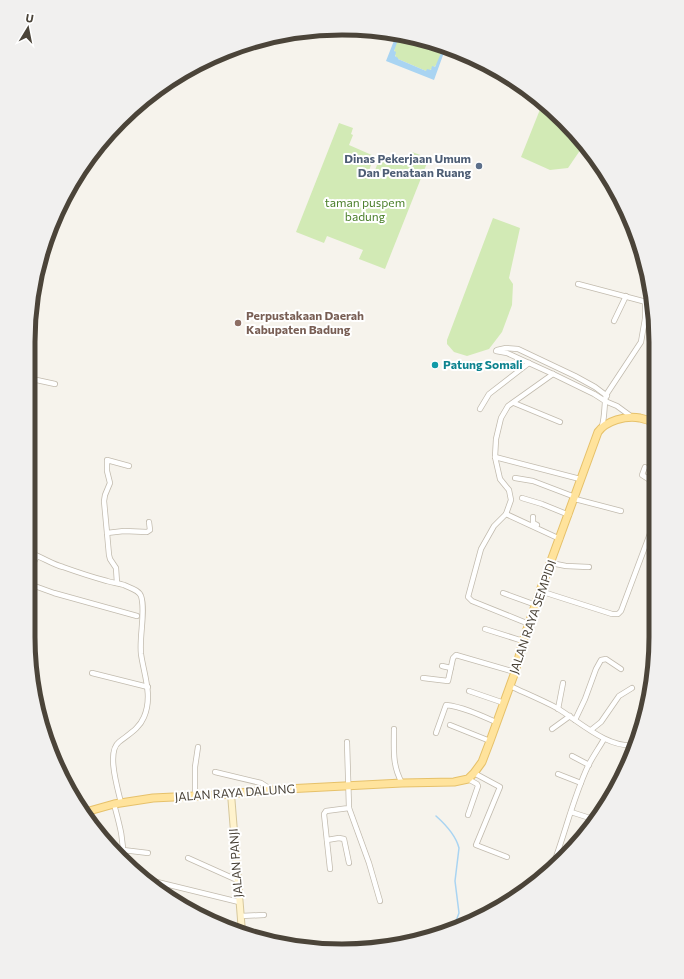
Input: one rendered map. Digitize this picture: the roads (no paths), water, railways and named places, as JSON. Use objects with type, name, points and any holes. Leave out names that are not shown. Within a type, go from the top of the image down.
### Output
[{"type":"main road","points":[[602,426],[616,420],[632,417],[649,421]]},
{"type":"main road","name":"JALAN RAYA SEMPIDI","points":[[389,784],[454,782],[468,778],[474,774],[482,762],[515,672],[523,641],[575,498],[580,479],[595,439],[602,426]]},
{"type":"main road","name":"JALAN RAYA DALUNG","points":[[89,811],[118,804],[153,798],[389,784]]},
{"type":"street","points":[[578,284],[646,301]]},
{"type":"street","points":[[614,321],[626,296]]},
{"type":"street","points":[[602,426],[605,418],[606,395],[641,342],[647,309]]},
{"type":"street","points":[[612,403],[605,401],[594,394],[507,353],[496,351],[506,348],[518,349],[575,376],[595,387],[606,395],[612,403],[632,417]]},
{"type":"street","points":[[542,369],[546,362]]},
{"type":"street","points":[[480,409],[489,394],[528,363]]},
{"type":"street","points":[[529,624],[468,598],[482,549],[494,526],[506,514],[510,504],[511,495],[500,478],[495,457],[496,439],[501,418],[504,411],[553,374]]},
{"type":"street","points":[[571,383],[575,376]]},
{"type":"street","points":[[35,380],[55,384]]},
{"type":"street","points":[[514,403],[560,422]]},
{"type":"street","points":[[495,457],[580,479]]},
{"type":"street","points":[[117,583],[116,568],[110,559],[106,533],[104,501],[110,483],[107,471],[107,460],[129,466]]},
{"type":"street","points":[[645,466],[642,475],[649,479]]},
{"type":"street","points":[[515,478],[533,481],[575,498],[621,511]]},
{"type":"street","points":[[522,498],[569,515]]},
{"type":"street","points":[[506,514],[561,537]]},
{"type":"street","points":[[533,517],[533,524],[561,537]]},
{"type":"street","points":[[106,533],[147,532],[150,530],[149,522]]},
{"type":"street","points":[[540,591],[612,614],[618,614],[621,611],[649,536]]},
{"type":"street","points":[[35,560],[37,556],[62,567],[108,582],[117,583],[138,591],[142,598],[143,610],[141,653],[148,687],[148,706],[144,717],[135,730],[117,743],[114,750],[113,764],[122,831],[123,850],[148,853]]},
{"type":"street","points":[[551,563],[588,568]]},
{"type":"street","points":[[35,586],[54,593],[137,616]]},
{"type":"street","points":[[503,593],[536,605]]},
{"type":"street","points":[[485,629],[523,641]]},
{"type":"street","points":[[423,678],[447,682],[454,656],[458,655],[515,672]]},
{"type":"street","points":[[575,720],[601,660],[606,659],[621,669]]},
{"type":"street","points":[[442,666],[451,668]]},
{"type":"street","points":[[92,673],[148,687]]},
{"type":"street","points":[[558,709],[563,683]]},
{"type":"street","points":[[510,686],[558,709],[604,739],[620,745],[630,745]]},
{"type":"street","points":[[592,730],[601,722],[619,696],[626,690],[632,688]]},
{"type":"street","points":[[469,691],[504,703]]},
{"type":"street","points":[[436,733],[446,705],[473,712],[496,722]]},
{"type":"street","points":[[552,729],[570,716]]},
{"type":"street","points":[[450,725],[490,741]]},
{"type":"street","points":[[394,729],[393,756],[395,768],[402,783]]},
{"type":"street","points":[[556,857],[581,783],[589,765],[604,739]]},
{"type":"street","points":[[347,742],[349,808],[369,863],[380,901]]},
{"type":"street","points":[[195,796],[195,772],[198,747]]},
{"type":"street","points":[[572,756],[589,765]]},
{"type":"street","points":[[215,772],[261,783],[272,790]]},
{"type":"street","points":[[474,774],[500,787],[476,844],[507,857]]},
{"type":"street","points":[[558,774],[581,783]]},
{"type":"street","points":[[468,778],[478,786],[468,815]]},
{"type":"street","name":"JALAN PANJI","points":[[231,794],[241,927]]},
{"type":"street","points":[[330,869],[325,812],[349,808]]},
{"type":"street","points":[[571,812],[590,818]]},
{"type":"street","points":[[327,840],[340,838],[344,839],[349,862]]},
{"type":"street","points":[[188,858],[237,880]]},
{"type":"street","points":[[156,882],[239,902]]},
{"type":"street","points":[[240,916],[264,915]]},
{"type":"water","points":[[394,40],[398,40],[394,51],[396,52],[395,56],[398,59],[426,71],[427,69],[431,70],[432,66],[435,67],[442,51],[444,52],[434,80],[386,61]]},
{"type":"waterway","points":[[436,816],[453,835],[459,848],[455,881],[459,913],[454,923]]},
{"type":"place","name":"Dinas Pekerjaan Umum Dan Penataan Ruang","points":[[479,166]]},
{"type":"place","name":"Perpustakaan Daerah Kabupaten Badung","points":[[238,323]]},
{"type":"place","name":"Patung Somali","points":[[435,365]]},
{"type":"park label","name":"taman puspem badung","points":[[365,210]]}]
